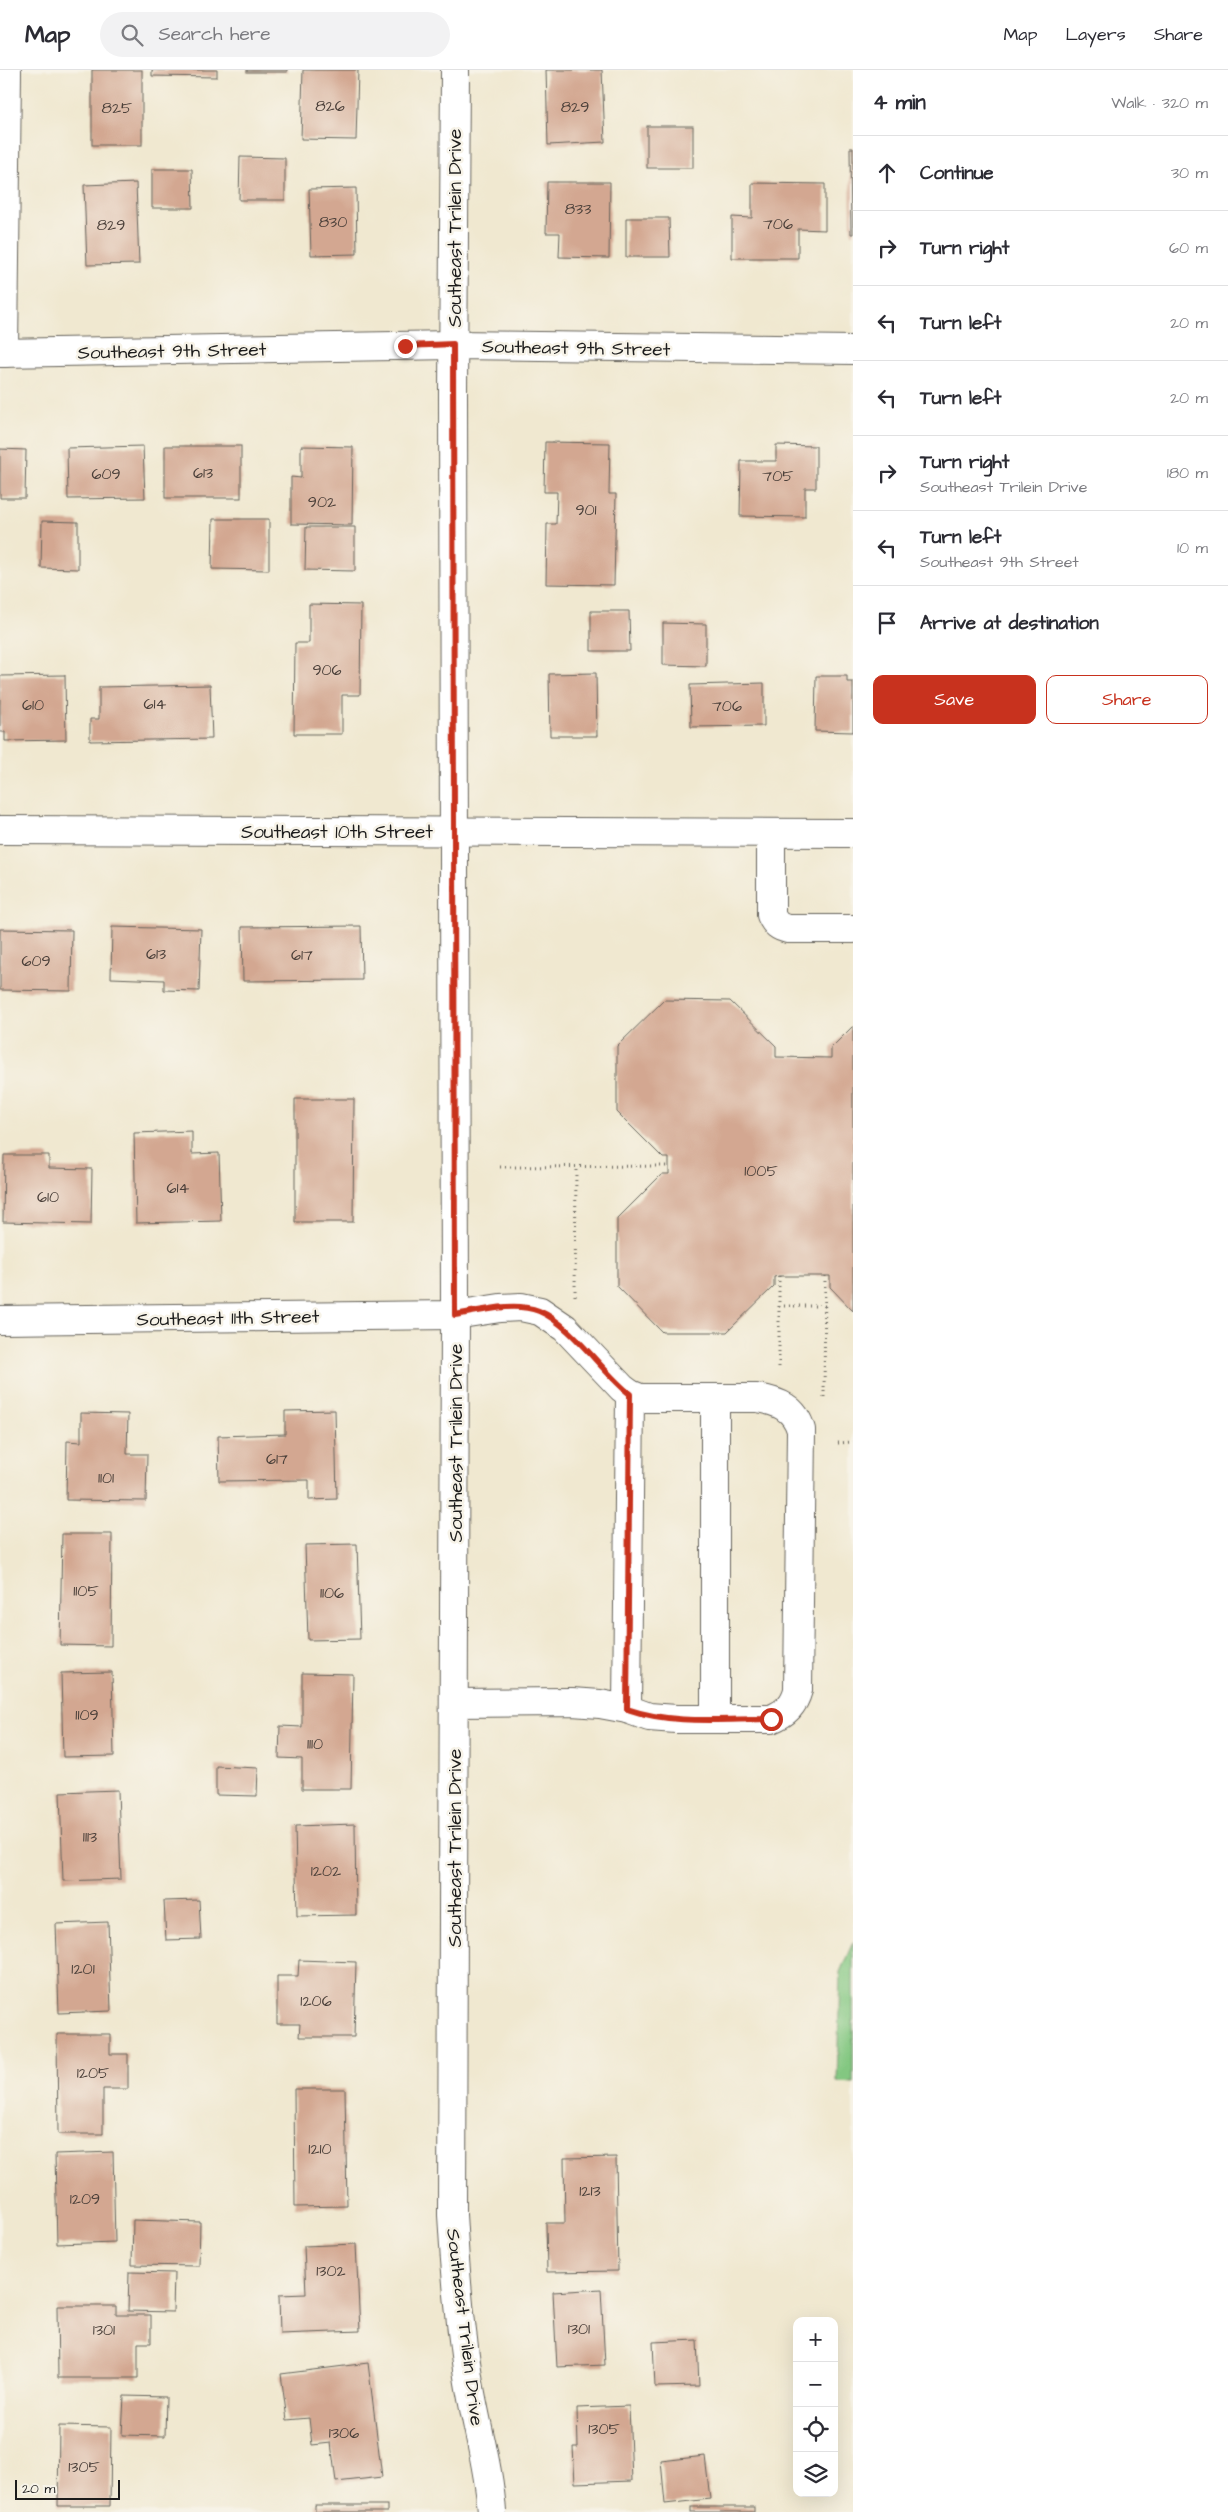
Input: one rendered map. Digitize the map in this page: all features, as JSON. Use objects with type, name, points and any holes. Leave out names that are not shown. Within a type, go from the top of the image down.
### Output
[{"type":"street","points":[[2,353],[7,70]]},
{"type":"street","name":"Southeast Trilein Drive","points":[[455,70],[453,344],[455,1315],[452,2216],[455,2272],[468,2376],[486,2465],[492,2512]]},
{"type":"street","name":"Southeast 9th Street","points":[[2,353],[453,344],[853,350]]},
{"type":"street","name":"Southeast 10th Street","points":[[0,830],[853,833]]},
{"type":"street","points":[[771,833],[771,915],[774,922],[780,927],[788,929],[853,929]]},
{"type":"street","name":"Southeast 11th Street","points":[[0,1320],[455,1315],[500,1308],[521,1307],[540,1311],[565,1328],[630,1394]]},
{"type":"street","points":[[454,1703],[572,1702],[600,1704],[627,1709],[649,1716],[676,1720],[771,1719],[782,1715],[796,1699],[798,1690],[801,1430],[798,1420],[792,1412],[773,1400],[646,1398],[630,1394],[627,1709]]},
{"type":"street","points":[[715,1398],[715,1720]]},
{"type":"path","points":[[500,1166],[669,1166]]},
{"type":"path","points":[[575,1299],[576,1166]]},
{"type":"path","points":[[779,1276],[779,1371]]},
{"type":"path","points":[[824,1397],[825,1276]]},
{"type":"path","points":[[779,1306],[825,1306]]},
{"type":"path","points":[[838,1443],[853,1442]]},
{"type":"green space","points":[[853,1942],[853,2083],[837,2082],[840,1972]]},
{"type":"building","points":[[92,70],[142,70],[142,145],[92,145]]},
{"type":"building","points":[[152,70],[217,70],[217,77],[152,76]]},
{"type":"building","points":[[247,70],[287,70],[287,72],[247,72]]},
{"type":"building","points":[[303,70],[358,70],[356,140],[301,139]]},
{"type":"building","points":[[546,70],[602,70],[605,142],[548,145]]},
{"type":"building","points":[[647,126],[693,126],[693,168],[647,168]]},
{"type":"building","points":[[850,148],[853,148],[853,234],[851,234]]},
{"type":"building","points":[[240,157],[285,158],[285,200],[239,200]]},
{"type":"building","points":[[152,169],[192,169],[193,208],[152,208]]},
{"type":"building","points":[[547,182],[610,182],[609,258],[559,257],[560,233],[546,233]]},
{"type":"building","points":[[136,183],[139,264],[87,265],[84,185]]},
{"type":"building","points":[[752,183],[825,184],[825,230],[798,229],[798,258],[732,258],[732,217],[752,218]]},
{"type":"building","points":[[356,188],[357,254],[311,255],[309,189]]},
{"type":"building","points":[[626,218],[669,218],[670,257],[626,257]]},
{"type":"building","points":[[545,442],[610,443],[609,494],[616,494],[614,585],[546,584],[547,524],[556,524],[557,492],[544,492]]},
{"type":"building","points":[[776,445],[816,446],[816,488],[805,488],[805,517],[740,516],[741,461],[776,461]]},
{"type":"building","points":[[143,446],[145,498],[68,499],[67,448]]},
{"type":"building","points":[[165,446],[241,446],[241,498],[165,498]]},
{"type":"building","points":[[301,446],[353,447],[352,525],[291,524],[291,477],[301,478]]},
{"type":"building","points":[[0,449],[26,450],[25,498],[0,498]]},
{"type":"building","points":[[213,519],[269,519],[269,570],[212,569]]},
{"type":"building","points":[[42,521],[78,522],[78,569],[41,568]]},
{"type":"building","points":[[306,527],[355,527],[355,571],[305,570]]},
{"type":"building","points":[[309,604],[361,605],[360,695],[342,695],[342,734],[294,734],[295,643],[309,643]]},
{"type":"building","points":[[591,611],[629,611],[630,651],[591,651]]},
{"type":"building","points":[[663,623],[706,624],[706,666],[663,665]]},
{"type":"building","points":[[596,673],[597,736],[550,736],[549,674]]},
{"type":"building","points":[[65,675],[66,740],[5,741],[5,732],[0,732],[0,676]]},
{"type":"building","points":[[816,676],[847,676],[847,682],[853,682],[853,732],[815,731]]},
{"type":"building","points":[[764,683],[764,726],[691,727],[690,685]]},
{"type":"building","points":[[210,685],[212,739],[90,741],[90,719],[99,719],[99,687]]},
{"type":"building","points":[[361,926],[362,980],[243,981],[242,927]]},
{"type":"building","points":[[112,927],[201,929],[199,991],[164,990],[164,980],[111,978]]},
{"type":"building","points":[[0,929],[72,930],[71,991],[0,990]]},
{"type":"building","points":[[664,1000],[730,1001],[776,1046],[776,1057],[831,1058],[831,1048],[853,1026],[853,1311],[830,1287],[830,1276],[779,1276],[774,1277],[774,1286],[727,1332],[662,1332],[617,1286],[617,1219],[662,1174],[669,1174],[669,1158],[663,1158],[617,1112],[617,1046]]},
{"type":"building","points":[[295,1099],[354,1099],[353,1222],[295,1222]]},
{"type":"building","points":[[192,1131],[192,1154],[219,1153],[221,1221],[136,1223],[134,1133]]},
{"type":"building","points":[[4,1155],[49,1155],[49,1168],[92,1169],[91,1224],[3,1222]]},
{"type":"building","points":[[335,1410],[337,1499],[309,1500],[309,1480],[219,1481],[218,1436],[285,1434],[285,1411]]},
{"type":"building","points":[[81,1413],[128,1414],[127,1454],[147,1454],[146,1501],[66,1500],[67,1441],[81,1442]]},
{"type":"building","points":[[62,1534],[112,1534],[111,1646],[60,1645]]},
{"type":"building","points":[[357,1544],[360,1639],[308,1640],[305,1545]]},
{"type":"building","points":[[112,1672],[114,1756],[63,1757],[61,1673]]},
{"type":"building","points":[[302,1673],[353,1674],[351,1789],[302,1789],[302,1759],[279,1758],[280,1726],[302,1727]]},
{"type":"building","points":[[216,1766],[258,1768],[257,1796],[216,1795]]},
{"type":"building","points":[[118,1790],[121,1879],[63,1881],[60,1792]]},
{"type":"building","points":[[355,1824],[356,1915],[297,1916],[295,1826]]},
{"type":"building","points":[[199,1900],[201,1939],[166,1940],[164,1901]]},
{"type":"building","points":[[108,1922],[111,2011],[59,2013],[56,1924]]},
{"type":"building","points":[[299,1960],[356,1962],[354,2037],[299,2037],[300,2024],[277,2024],[277,1976],[298,1976]]},
{"type":"building","points":[[57,2034],[110,2034],[110,2054],[128,2054],[128,2089],[103,2089],[103,2134],[58,2134]]},
{"type":"building","points":[[294,2089],[345,2089],[347,2206],[295,2207]]},
{"type":"building","points":[[113,2152],[115,2242],[57,2244],[55,2154]]},
{"type":"building","points":[[616,2157],[618,2271],[547,2272],[546,2223],[565,2223],[564,2158]]},
{"type":"building","points":[[133,2220],[200,2222],[199,2266],[132,2265]]},
{"type":"building","points":[[356,2244],[360,2331],[280,2334],[279,2295],[306,2294],[304,2246]]},
{"type":"building","points":[[129,2272],[174,2273],[173,2312],[128,2311]]},
{"type":"building","points":[[601,2289],[605,2365],[557,2367],[553,2292]]},
{"type":"building","points":[[57,2306],[116,2306],[116,2315],[151,2315],[151,2343],[138,2343],[138,2378],[58,2378]]},
{"type":"building","points":[[697,2340],[699,2386],[655,2387],[653,2342]]},
{"type":"building","points":[[368,2363],[382,2477],[336,2482],[331,2443],[312,2445],[309,2418],[287,2420],[281,2374]]},
{"type":"building","points":[[124,2396],[166,2397],[165,2436],[122,2435]]},
{"type":"building","points":[[629,2406],[632,2481],[575,2483],[573,2447],[578,2447],[577,2408]]},
{"type":"building","points":[[59,2426],[111,2427],[110,2506],[58,2506]]},
{"type":"building","points":[[705,2456],[710,2499],[665,2504],[661,2461]]},
{"type":"building","points":[[315,2505],[387,2505],[387,2512],[315,2512]]},
{"type":"building","points":[[691,2507],[754,2507],[754,2512],[691,2512]]},
{"type":"route","points":[[405,346],[453,344],[455,1315],[500,1308],[521,1307],[540,1311],[565,1328],[630,1394],[627,1709],[649,1716],[676,1720],[771,1719]]}]
